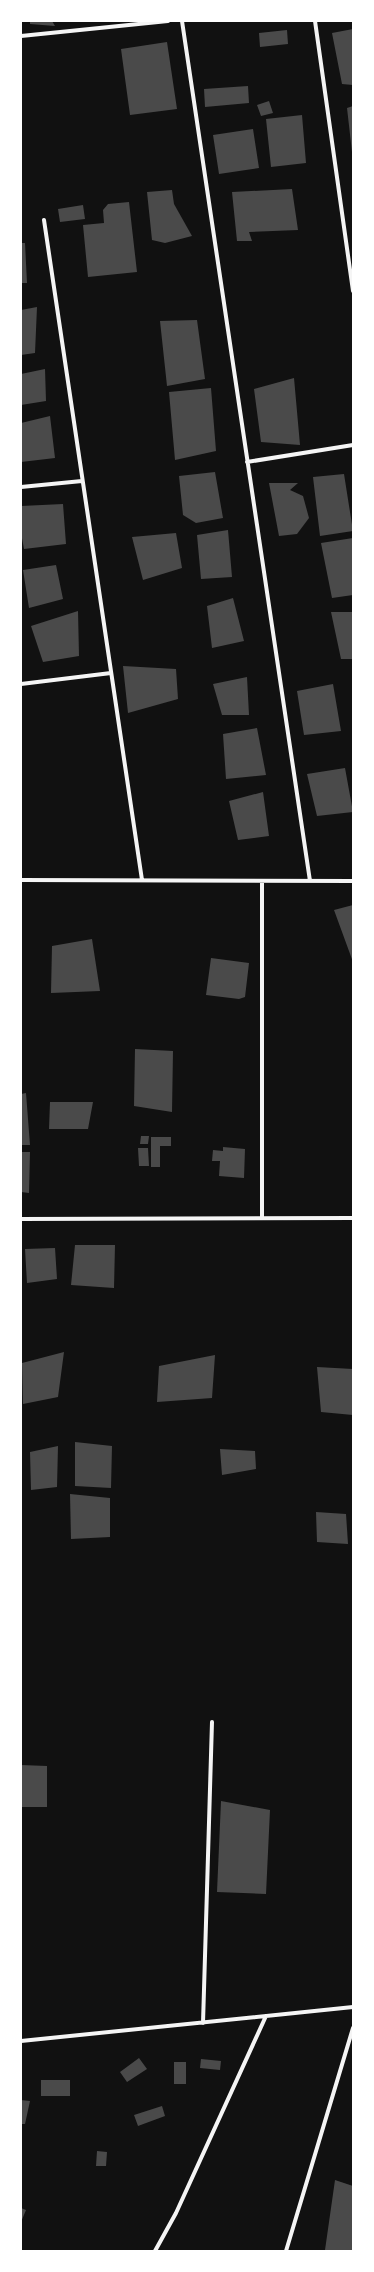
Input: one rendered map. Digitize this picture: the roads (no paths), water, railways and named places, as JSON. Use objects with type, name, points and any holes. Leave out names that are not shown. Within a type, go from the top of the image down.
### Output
[{"type":"street","points":[[21,36],[168,21]]},
{"type":"street","points":[[182,21],[310,881]]},
{"type":"street","points":[[315,21],[353,291]]},
{"type":"street","points":[[44,220],[142,880]]},
{"type":"street","points":[[248,462],[353,445]]},
{"type":"street","points":[[21,487],[82,481]]},
{"type":"street","points":[[21,684],[111,673]]},
{"type":"street","points":[[21,880],[353,881]]},
{"type":"street","points":[[262,881],[262,1218]]},
{"type":"street","points":[[21,1219],[353,1218]]},
{"type":"street","points":[[203,2023],[212,1722]]},
{"type":"street","points":[[21,2041],[353,2007]]},
{"type":"street","points":[[156,2251],[180,2206],[266,2016]]},
{"type":"street","points":[[286,2251],[353,2028]]}]
